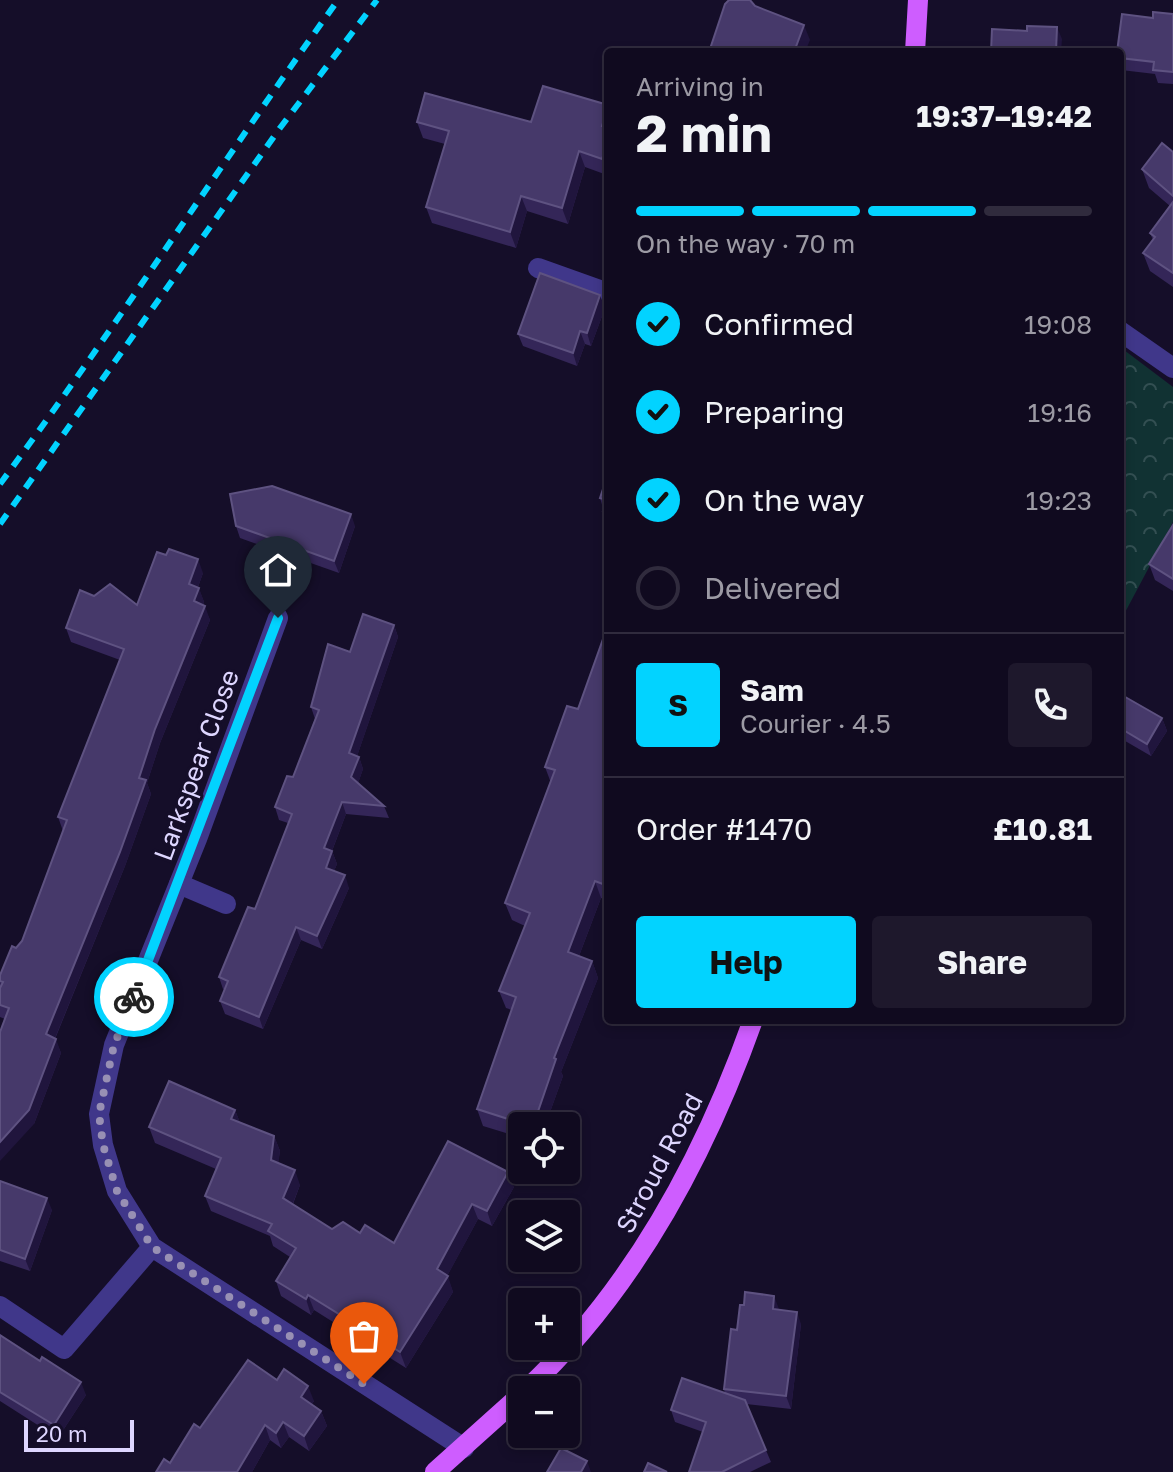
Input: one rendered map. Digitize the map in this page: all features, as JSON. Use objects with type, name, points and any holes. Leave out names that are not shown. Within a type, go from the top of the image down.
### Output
[{"type":"main road","points":[[915,48],[918,0]]},
{"type":"main road","name":"Stroud Road","points":[[540,1376],[564,1352],[657,1230],[691,1167],[751,1024]]},
{"type":"main road","name":"Stroud Road","points":[[435,1472],[508,1407]]},
{"type":"street","points":[[538,268],[604,292]]},
{"type":"street","points":[[1124,334],[1173,368]]},
{"type":"street","name":"Larkspear Close","points":[[278,618],[179,884],[114,1045],[99,1114],[103,1145],[117,1191],[152,1247],[464,1448]]},
{"type":"street","name":"Larkspear Close","points":[[179,884],[226,904]]},
{"type":"street","points":[[0,1306],[64,1349],[152,1247]]},
{"type":"green space","points":[[1124,350],[1173,387],[1173,522],[1124,614]]},
{"type":"building","points":[[729,0],[750,0],[755,6],[804,25],[795,48],[710,48]]},
{"type":"building","points":[[1153,12],[1173,14],[1173,72],[1153,70],[1154,62],[1124,58],[1124,48],[1118,48],[1122,14],[1153,18]]},
{"type":"building","points":[[1027,26],[1057,27],[1056,48],[991,48],[992,29],[1027,31]]},
{"type":"building","points":[[543,86],[604,104],[602,159],[579,151],[562,208],[521,196],[510,232],[426,207],[449,131],[417,122],[425,93],[531,122]]},
{"type":"building","points":[[1162,143],[1173,152],[1173,196],[1142,169]]},
{"type":"building","points":[[1173,202],[1173,273],[1143,253],[1155,237],[1150,233]]},
{"type":"building","points":[[540,273],[600,295],[587,333],[580,331],[573,353],[518,334]]},
{"type":"building","points":[[272,486],[351,514],[334,561],[236,526],[230,494]]},
{"type":"building","points":[[1173,525],[1173,579],[1149,564]]},
{"type":"building","points":[[169,549],[198,559],[189,584],[199,588],[194,601],[205,606],[155,729],[139,778],[146,780],[120,852],[46,1034],[56,1039],[29,1110],[0,1142],[0,1032],[9,1008],[0,1005],[3,982],[0,975],[12,946],[16,948],[22,941],[67,820],[58,817],[124,649],[66,628],[80,590],[94,596],[110,584],[137,605],[157,552],[166,555]]},
{"type":"building","points":[[363,614],[394,625],[349,753],[359,757],[351,777],[384,806],[342,802],[324,848],[332,851],[326,868],[345,875],[317,936],[296,927],[259,1017],[220,1001],[228,981],[219,977],[248,907],[255,909],[292,814],[275,807],[287,776],[293,777],[319,710],[311,707],[328,644],[350,652]]},
{"type":"building","points":[[604,636],[604,884],[595,881],[568,952],[592,961],[554,1058],[538,1112],[508,1112],[508,1119],[477,1109],[516,997],[499,991],[530,913],[505,903],[555,770],[545,767],[567,706],[578,709]]},
{"type":"building","points":[[1124,696],[1162,718],[1147,744],[1124,730]]},
{"type":"building","points":[[169,1081],[235,1110],[231,1119],[274,1136],[271,1160],[295,1170],[283,1198],[332,1229],[343,1222],[360,1233],[365,1225],[394,1243],[448,1141],[508,1172],[487,1211],[472,1204],[437,1269],[448,1276],[400,1352],[308,1295],[306,1299],[276,1281],[296,1248],[268,1231],[272,1224],[205,1196],[221,1158],[149,1127]]},
{"type":"building","points":[[0,1181],[47,1198],[25,1259],[0,1250]]},
{"type":"building","points":[[745,1292],[774,1296],[773,1309],[797,1312],[786,1396],[724,1389],[731,1329],[737,1330]]},
{"type":"building","points":[[0,1335],[40,1361],[42,1357],[81,1382],[54,1425],[0,1392]]},
{"type":"building","points":[[248,1360],[277,1380],[284,1369],[308,1386],[301,1397],[321,1411],[304,1436],[283,1422],[276,1433],[265,1425],[237,1472],[156,1472],[164,1459],[170,1463],[194,1424],[200,1428]]},
{"type":"building","points":[[682,1378],[745,1400],[766,1450],[722,1472],[689,1472],[706,1422],[671,1410]]},
{"type":"building","points":[[561,1448],[587,1461],[581,1472],[547,1472]]},
{"type":"building","points":[[648,1463],[667,1472],[644,1472]]},
{"type":"railway","points":[[0,484],[338,0]]},
{"type":"railway","points":[[0,524],[280,128],[377,0]]},
{"type":"way so far","points":[[134,997],[114,1045],[103,1083],[99,1114],[103,1145],[117,1191],[152,1247],[364,1384]]},
{"type":"route","points":[[134,997],[197,839],[278,618]]}]
